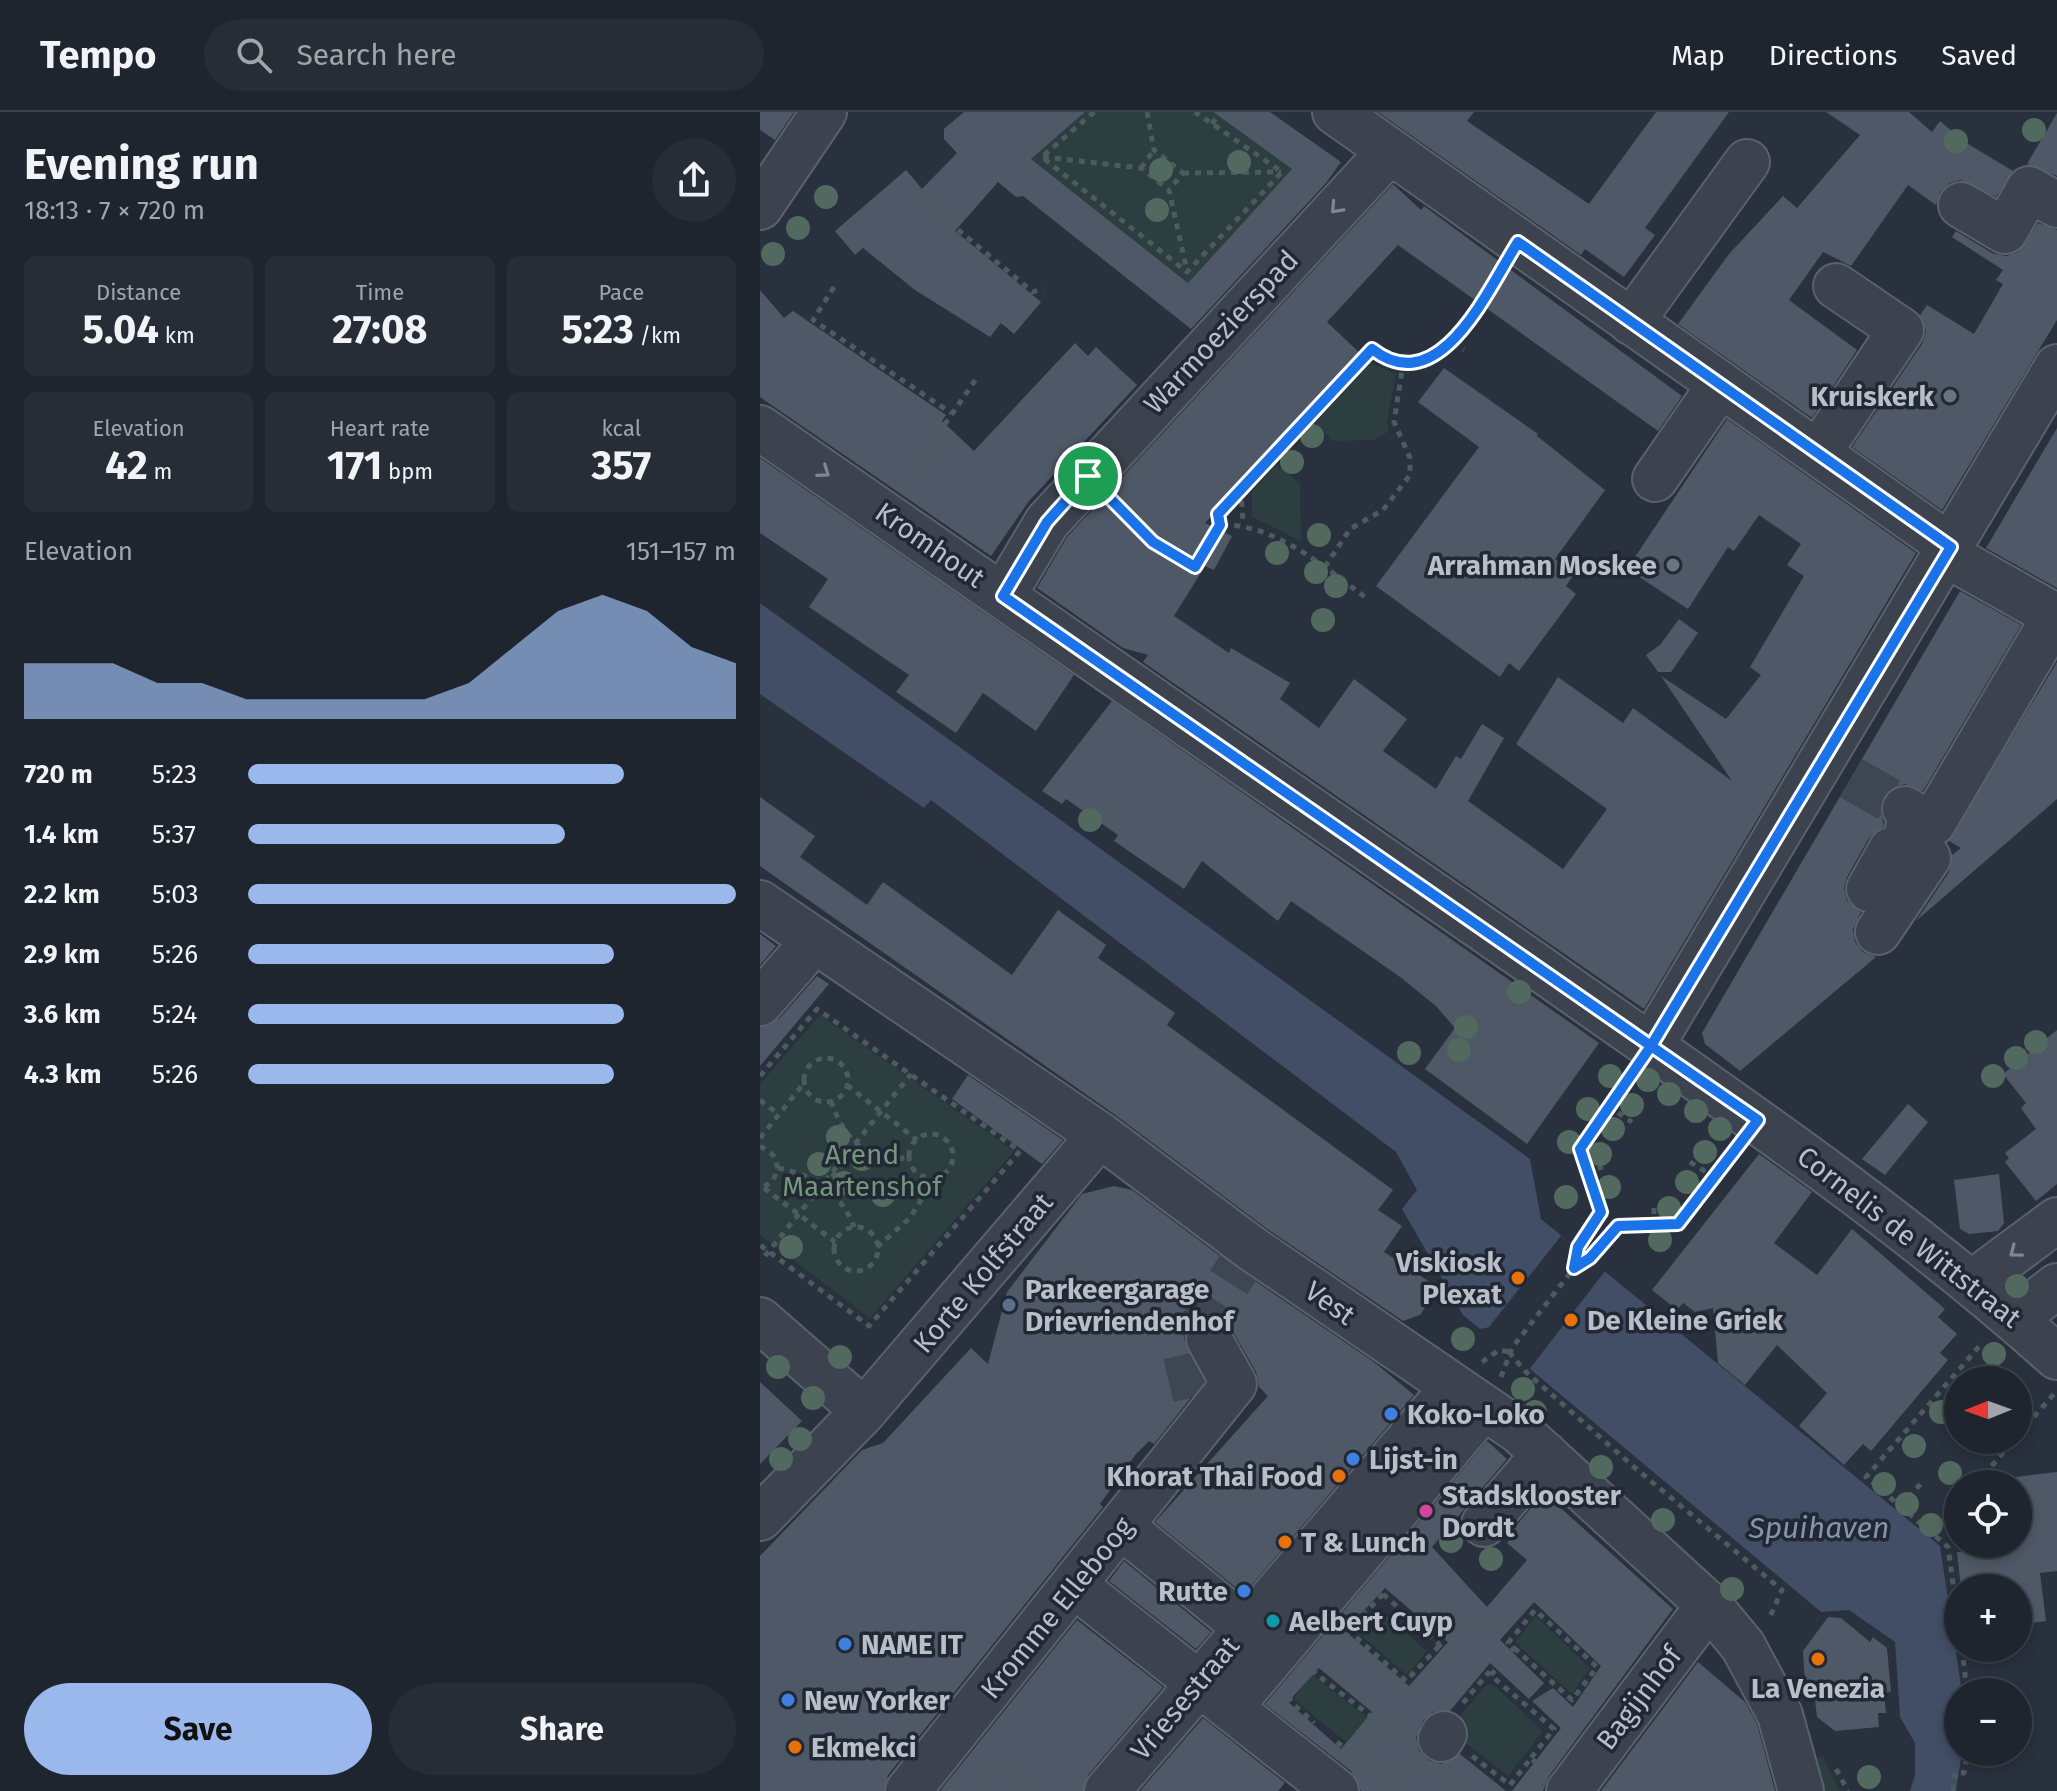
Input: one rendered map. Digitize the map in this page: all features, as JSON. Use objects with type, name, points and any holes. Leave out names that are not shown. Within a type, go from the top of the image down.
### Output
[{"type":"street","points":[[760,207],[824,112]]},
{"type":"street","points":[[1335,112],[1818,453],[1949,551],[2056,616],[1921,832],[1878,932]]},
{"type":"street","name":"Warmoezierspad","points":[[1003,596],[1047,522],[1390,151]]},
{"type":"street","points":[[1631,322],[1747,162]]},
{"type":"street","points":[[1961,205],[2005,231],[2029,189],[2057,205]]},
{"type":"street","points":[[1818,453],[1901,330],[1836,286]]},
{"type":"street","points":[[1651,1046],[1837,769],[1949,551],[2057,367]]},
{"type":"street","points":[[1655,479],[1720,385]]},
{"type":"street","name":"Kromhout","points":[[760,428],[1758,1120]]},
{"type":"street","points":[[1869,889],[1891,850],[1921,832]]},
{"type":"street","name":"Vest","points":[[760,903],[1100,1135],[1245,1257],[1519,1431],[1709,1605],[1743,1646],[1780,1715],[1801,1791]]},
{"type":"street","points":[[760,1003],[815,940]]},
{"type":"street","name":"Cornelis de Wittstraat","points":[[1758,1120],[1972,1283],[2057,1357]]},
{"type":"street","name":"Korte Kolfstraat","points":[[760,1518],[864,1411],[1100,1135]]},
{"type":"street","points":[[1972,1283],[2057,1220]]},
{"type":"street","points":[[2010,1317],[2057,1286]]},
{"type":"street","points":[[760,1320],[864,1411]]},
{"type":"street","name":"Kromme Elleboog","points":[[908,1791],[1122,1527],[1199,1410],[1234,1384],[1209,1339]]},
{"type":"street","name":"Vriesestraat","points":[[1107,1791],[1215,1694],[1367,1580],[1468,1398]]},
{"type":"street","name":"Vriesestraat","points":[[1215,1694],[1245,1627],[1468,1398]]},
{"type":"street","points":[[1484,1524],[1545,1454]]},
{"type":"street","points":[[1122,1527],[1245,1627]]},
{"type":"street","points":[[1075,1586],[1315,1772]]},
{"type":"street","name":"Bagijnhof","points":[[1552,1775],[1709,1605]]},
{"type":"path","points":[[1042,157],[1094,112]]},
{"type":"path","points":[[1147,112],[1154,150],[1183,173],[1282,172]]},
{"type":"path","points":[[1195,112],[1282,172]]},
{"type":"path","points":[[1212,124],[1220,112]]},
{"type":"path","points":[[1141,168],[1154,150]]},
{"type":"path","points":[[1042,157],[1141,168],[1169,190],[1187,272]]},
{"type":"path","points":[[1042,157],[1187,272]]},
{"type":"path","points":[[1187,272],[1282,172]]},
{"type":"path","points":[[1169,190],[1183,173]]},
{"type":"path","points":[[921,199],[1033,292],[1043,288]]},
{"type":"path","points":[[1088,476],[1153,542],[1195,567],[1220,525],[1218,514],[1372,349],[1386,360],[1403,364],[1428,360],[1453,343],[1518,242]]},
{"type":"path","points":[[834,287],[813,320],[951,413]]},
{"type":"path","points":[[1453,343],[1464,350]]},
{"type":"path","points":[[1325,567],[1350,529],[1383,510],[1410,475],[1410,458],[1394,422],[1403,364]]},
{"type":"path","points":[[884,513],[976,379]]},
{"type":"path","points":[[1241,489],[1243,524]]},
{"type":"path","points":[[1220,525],[1243,524],[1309,555],[1365,597]]},
{"type":"path","points":[[760,1076],[817,1009],[1020,1151],[869,1326],[767,1254],[760,1245]]},
{"type":"path","points":[[1651,1046],[1580,1149],[1601,1212],[1618,1226],[1678,1224],[1758,1120]]},
{"type":"path","points":[[760,1138],[804,1083],[807,1069],[824,1058],[843,1067],[847,1085],[843,1094],[831,1101],[811,1096],[804,1083]]},
{"type":"path","points":[[767,1254],[911,1074]]},
{"type":"path","points":[[847,1085],[917,1140]]},
{"type":"path","points":[[760,1100],[777,1113]]},
{"type":"path","points":[[831,1101],[838,1123],[857,1144],[889,1160],[910,1156]]},
{"type":"path","points":[[1608,1106],[1632,1122]]},
{"type":"path","points":[[877,1247],[910,1218],[935,1177],[949,1169],[952,1149],[937,1135],[917,1140]]},
{"type":"path","points":[[917,1140],[910,1156],[916,1172],[935,1177]]},
{"type":"path","points":[[760,1146],[773,1155],[778,1168],[773,1181],[762,1188],[835,1242]]},
{"type":"path","points":[[1690,1162],[1714,1177]]},
{"type":"path","points":[[1586,1171],[1603,1167]]},
{"type":"path","points":[[778,1168],[808,1177],[824,1186],[848,1211],[854,1227],[873,1236],[877,1247],[873,1263],[853,1271],[836,1259],[835,1242],[841,1233],[854,1227]]},
{"type":"path","points":[[1654,1202],[1654,1226]]},
{"type":"path","points":[[1574,1268],[1578,1247],[1601,1212]]},
{"type":"path","points":[[1618,1226],[1590,1258],[1574,1268],[1509,1352],[1525,1371],[1634,1467],[1782,1590],[1773,1614],[1743,1646]]},
{"type":"path","points":[[1952,1574],[1948,1547],[1866,1477],[2010,1317]]},
{"type":"path","points":[[2032,1419],[2057,1390]]},
{"type":"path","points":[[1988,1470],[2002,1454]]},
{"type":"path","points":[[1901,1507],[1922,1482]]},
{"type":"path","points":[[1933,1534],[1944,1521]]},
{"type":"path","points":[[1440,1645],[1367,1580],[1349,1631],[1406,1681],[1440,1645],[1466,1616],[1480,1629]]},
{"type":"path","points":[[1535,1610],[1597,1667],[1572,1700],[1512,1649],[1508,1643],[1535,1610]]},
{"type":"path","points":[[1305,1678],[1312,1668],[1374,1717],[1348,1748],[1315,1772]]},
{"type":"path","points":[[1491,1675],[1496,1669]]},
{"type":"path","points":[[1348,1748],[1422,1759],[1510,1785],[1552,1775],[1554,1729],[1488,1673],[1439,1731],[1422,1759]]},
{"type":"path","points":[[1297,1687],[1290,1701],[1320,1727]]},
{"type":"path","points":[[985,1791],[978,1785],[998,1763],[1030,1791]]},
{"type":"path","points":[[1953,1791],[1955,1773],[1964,1773],[1965,1766]]},
{"type":"path","points":[[1011,1791],[1020,1781]]},
{"type":"green space","points":[[1085,112],[1212,112],[1292,169],[1188,283],[1031,159]]},
{"type":"green space","points":[[1371,363],[1396,374],[1387,420],[1389,431],[1375,440],[1333,441],[1315,423]]},
{"type":"green space","points":[[1276,465],[1300,483],[1301,541],[1252,517],[1252,491]]},
{"type":"green space","name":"Arend Maartenshof","points":[[820,1015],[1014,1151],[870,1318],[760,1235],[760,1084]]},
{"type":"green space","points":[[1376,1607],[1427,1651],[1407,1675],[1356,1631]]},
{"type":"green space","points":[[1536,1616],[1590,1668],[1572,1694],[1515,1642]]},
{"type":"green space","points":[[1311,1674],[1368,1718],[1346,1742],[1293,1699]]},
{"type":"green space","points":[[1487,1684],[1495,1686],[1543,1731],[1508,1776],[1454,1734],[1453,1724]]},
{"type":"green space","points":[[1806,1757],[1823,1757],[1840,1791],[1813,1791]]},
{"type":"water","name":"Spuihaven","points":[[760,603],[1530,1159],[1541,1219],[1940,1546],[1944,1574],[1944,1662],[1957,1662],[1960,1678],[1944,1678],[1944,1766],[1960,1766],[1956,1791],[1910,1791],[1915,1775],[1915,1743],[1900,1717],[1895,1642],[1849,1610],[1821,1612],[1530,1369],[1532,1365],[1490,1327],[1480,1329],[1463,1315],[1402,1209],[1417,1190],[1396,1152],[931,800],[924,808],[760,694]]},
{"type":"pier","points":[[1561,1236],[1605,1271],[1532,1366],[1489,1327]]},
{"type":"building","points":[[760,112],[794,112],[775,140],[760,130]]},
{"type":"building","points":[[964,112],[1085,112],[1031,159],[1188,283],[1292,169],[1213,112],[1270,112],[1341,162],[1326,183],[1191,329],[1023,196],[1016,197],[998,182],[955,231],[1041,302],[1014,334],[1001,323],[990,337],[915,290],[863,248],[855,255],[835,231],[906,170],[922,189],[957,153],[944,139],[944,129]]},
{"type":"building","points":[[1378,112],[1474,112],[1467,121],[1589,204],[1656,112],[1729,112],[1645,228],[1655,235],[1624,277],[1585,249],[1581,255]]},
{"type":"building","points":[[1826,112],[1909,112],[1932,132],[1940,121],[1963,141],[2013,171],[1996,197],[1960,180],[1949,183],[1940,192],[1936,205],[1908,185],[1851,266],[1823,252],[1789,300],[1857,350],[1812,418],[1678,324],[1729,254],[1783,196],[1797,208],[1860,135]]},
{"type":"building","points":[[2057,113],[2057,176],[2027,164]]},
{"type":"building","points":[[1393,184],[1421,210],[1424,206],[1682,396],[1658,431],[1398,245],[1327,322],[1362,355],[1205,523],[1232,536],[1214,570],[1205,566],[1174,616],[1229,653],[1231,648],[1290,683],[1280,699],[1319,728],[1354,679],[1407,719],[1383,751],[1436,789],[1456,756],[1461,759],[1482,724],[1504,738],[1468,801],[1563,869],[1607,809],[1516,744],[1558,677],[1623,723],[1633,708],[1732,781],[1661,676],[1726,719],[1761,675],[1750,667],[1804,576],[1787,565],[1801,544],[1759,515],[1734,551],[1728,547],[1688,609],[1627,569],[1727,419],[1916,553],[1644,1009],[1143,662],[1148,655],[1123,648],[1037,588],[1067,537]]},
{"type":"building","points":[[2038,223],[2057,230],[2057,320],[1942,510],[1852,447],[1922,344],[1926,331],[1920,315],[1927,305],[1974,334],[2003,284],[1996,280],[2003,270],[1952,237],[1956,231],[1992,253],[2006,256],[2018,252]]},
{"type":"building","points":[[760,290],[784,318],[793,311],[946,415],[942,421],[974,451],[1075,343],[1088,356],[1096,347],[1137,385],[1029,501],[991,556],[760,397]]},
{"type":"building","points":[[1444,368],[1538,434],[1605,490],[1555,559],[1575,573],[1566,586],[1576,594],[1519,671],[1509,663],[1500,677],[1376,586],[1479,447],[1418,402]]},
{"type":"building","points":[[2057,428],[2057,588],[1986,548]]},
{"type":"building","points":[[760,458],[1074,675],[1036,731],[983,693],[956,733],[896,692],[909,675],[809,607],[828,579],[760,533]]},
{"type":"building","points":[[1960,591],[2021,625],[1923,791],[1905,784],[1892,788],[1884,796],[1880,808],[1884,826],[1869,838],[1847,877],[1844,888],[1847,901],[1861,912],[1853,929],[1855,942],[1863,952],[1876,957],[1740,1071],[1705,1044],[1702,1033]]},
{"type":"building","points":[[1679,619],[1698,633],[1671,672],[1658,672],[1646,655],[1660,645]]},
{"type":"building","points":[[2057,662],[2057,799],[1916,921],[1949,872],[1952,855],[1961,848],[1949,841]]},
{"type":"building","points":[[1112,701],[1599,1043],[1527,1144],[1425,1069],[1455,1028],[1436,1006],[1400,977],[1291,901],[1278,921],[1202,861],[1184,889],[1114,841],[1118,835],[1066,799],[1062,804],[1042,791]]},
{"type":"building","points":[[760,797],[815,836],[800,857],[867,905],[883,882],[1012,975],[1058,910],[1106,945],[1098,958],[1175,1013],[1167,1025],[1393,1190],[1378,1210],[1402,1226],[1384,1252],[1430,1282],[1425,1289],[1426,1306],[1420,1315],[1403,1321],[1266,1228],[1114,1114],[760,866]]},
{"type":"building","points":[[760,934],[776,946],[760,965]]},
{"type":"building","points":[[817,976],[829,984],[760,1066],[760,1027],[779,1019]]},
{"type":"building","points":[[2057,1030],[2057,1184],[2036,1201],[2005,1162],[2009,1158],[2005,1153],[2036,1129],[2021,1108],[2026,1103],[2003,1074]]},
{"type":"building","points":[[968,1075],[1063,1140],[1042,1164],[952,1099]]},
{"type":"building","points":[[1908,1104],[1928,1122],[1885,1175],[1862,1159]]},
{"type":"building","points":[[1759,1154],[1812,1192],[1774,1243],[1817,1275],[1852,1229],[1945,1309],[1938,1317],[1957,1334],[1940,1353],[1948,1360],[1871,1451],[1863,1444],[1844,1465],[1799,1426],[1827,1393],[1777,1345],[1745,1385],[1718,1363],[1713,1308],[1695,1312],[1683,1303],[1677,1310],[1652,1290]]},
{"type":"building","points":[[1999,1174],[2004,1223],[1998,1231],[1969,1234],[1960,1229],[1954,1180]]},
{"type":"building","points":[[1114,1186],[1132,1190],[1236,1268],[1374,1362],[1414,1395],[1244,1594],[1155,1522],[1268,1396],[1259,1387],[1256,1372],[1230,1326],[1221,1317],[1210,1314],[1196,1318],[1187,1327],[1184,1339],[1204,1381],[1154,1444],[1149,1441],[1136,1454],[1100,1504],[1103,1507],[888,1775],[884,1791],[760,1791],[760,1556],[862,1450],[883,1443],[971,1348],[988,1364],[1007,1292],[1082,1194]]},
{"type":"building","points":[[760,1382],[802,1421],[760,1464]]},
{"type":"building","points":[[1487,1441],[1507,1459],[1432,1547],[1487,1607],[1527,1560],[1507,1543],[1517,1531],[1514,1528],[1544,1493],[1673,1609],[1549,1776],[1543,1791],[1512,1791],[1561,1728],[1532,1701],[1553,1688],[1573,1707],[1601,1666],[1534,1602],[1500,1640],[1544,1683],[1529,1699],[1490,1663],[1450,1711],[1433,1712],[1423,1721],[1416,1738],[1419,1750],[1428,1760],[1441,1764],[1460,1754],[1506,1791],[1361,1791],[1351,1771],[1265,1704]],"holes":[[[1385,1588],[1448,1642],[1409,1686],[1345,1631]],[[1319,1668],[1372,1712],[1341,1749],[1288,1702]]]},
{"type":"building","points":[[2057,1472],[2057,1571],[2040,1573],[2046,1621],[2032,1623],[2032,1574],[1959,1574],[1958,1558],[2032,1558],[2032,1475]]},
{"type":"building","points":[[1124,1561],[1211,1632],[1196,1649],[1109,1581]]},
{"type":"building","points":[[1828,1617],[1841,1618],[1870,1642],[1873,1637],[1887,1648],[1891,1692],[1884,1693],[1886,1713],[1878,1713],[1879,1727],[1835,1731],[1817,1717],[1813,1683],[1805,1683],[1803,1651]]},
{"type":"building","points":[[1077,1620],[1163,1687],[1088,1775],[1083,1791],[940,1791]]},
{"type":"building","points":[[1698,1662],[1745,1702],[1757,1724],[1775,1791],[1601,1791]]},
{"type":"building","points":[[1203,1718],[1285,1783],[1278,1791],[1140,1791]]},
{"type":"tunnel","points":[[1851,778],[1905,809]]},
{"type":"tunnel","points":[[1209,1339],[1202,1324],[1240,1265]]},
{"type":"tunnel","points":[[1195,1397],[1185,1354],[1202,1324]]},
{"type":"place","name":"Kruiskerk","points":[[1950,396]]},
{"type":"place","name":"Arrahman Moskee","points":[[1673,565]]},
{"type":"place","name":"Viskiosk Plexat","points":[[1518,1278]]},
{"type":"place","name":"Parkeergarage Drievriendenhof","points":[[1009,1305]]},
{"type":"place","name":"De Kleine Griek","points":[[1571,1320]]},
{"type":"place","name":"Koko-Loko","points":[[1391,1414]]},
{"type":"place","name":"Lijst-in","points":[[1353,1459]]},
{"type":"place","name":"Khorat Thai Food","points":[[1339,1476]]},
{"type":"place","name":"Stadsklooster Dordt","points":[[1426,1511]]},
{"type":"place","name":"T & Lunch","points":[[1285,1542]]},
{"type":"place","name":"Rutte","points":[[1244,1591]]},
{"type":"place","name":"Aelbert Cuyp","points":[[1273,1621]]},
{"type":"place","name":"NAME IT","points":[[845,1644]]},
{"type":"place","name":"La Venezia","points":[[1818,1659]]},
{"type":"place","name":"New Yorker","points":[[788,1700]]},
{"type":"place","name":"Ekmekci","points":[[795,1747]]},
{"type":"route","points":[[1088,476],[1047,522],[1003,596],[1250,764],[1651,1046],[1580,1149],[1601,1212],[1578,1247],[1574,1268],[1590,1258],[1618,1226],[1678,1224],[1758,1120],[1651,1046],[1951,547],[1518,242],[1453,343],[1428,360],[1408,364],[1386,360],[1372,349],[1218,514],[1220,525],[1195,567],[1153,542],[1088,476]]}]
